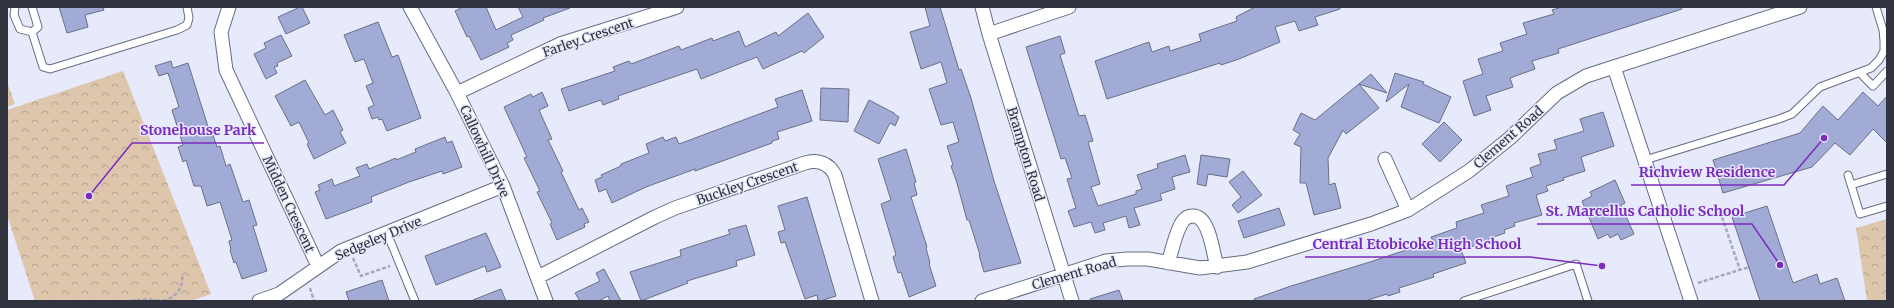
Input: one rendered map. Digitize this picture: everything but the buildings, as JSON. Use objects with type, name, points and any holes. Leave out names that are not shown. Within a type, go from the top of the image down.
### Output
[{"type":"street","name":"Midden Crescent","points":[[229,7],[221,32],[226,70],[318,266]]},
{"type":"street","name":"Callowhill Drive","points":[[410,7],[457,93],[503,186],[546,301]]},
{"type":"street","name":"Farley Crescent","points":[[457,93],[560,44],[677,7]]},
{"type":"street","name":"Brampton Road","points":[[982,7],[988,34],[1072,301]]},
{"type":"street","points":[[988,34],[1069,7]]},
{"type":"street","name":"Clement Road","points":[[982,301],[1106,261],[1148,259],[1192,267],[1216,267],[1247,262],[1371,224],[1408,210],[1469,171],[1510,138],[1557,93],[1586,76],[1800,7]]},
{"type":"street","points":[[1614,67],[1687,297]]},
{"type":"street","points":[[1385,159],[1408,210]]},
{"type":"street","name":"Buckley Crescent","points":[[538,277],[675,208],[805,163],[815,161],[826,164],[835,175],[872,301]]},
{"type":"street","name":"Sedgeley Drive","points":[[259,301],[279,294],[306,277],[318,266],[349,248],[503,186]]},
{"type":"street","points":[[1168,263],[1182,222],[1187,217],[1193,216],[1201,218],[1206,224],[1216,267]]},
{"type":"lane","points":[[15,7],[14,15],[20,29],[32,32]]},
{"type":"lane","points":[[32,7],[38,27],[32,32]]},
{"type":"lane","points":[[32,32],[43,67],[50,69],[177,30],[187,25],[189,18],[187,7]]},
{"type":"lane","points":[[1644,160],[1792,114],[1820,87],[1871,68],[1879,60],[1884,51],[1880,17],[1876,7]]},
{"type":"lane","points":[[1880,17],[1887,23]]},
{"type":"lane","points":[[1860,73],[1873,86],[1887,71]]},
{"type":"lane","points":[[1851,185],[1887,174]]},
{"type":"lane","points":[[1848,175],[1860,214],[1887,206]]},
{"type":"lane","points":[[387,233],[415,301]]},
{"type":"lane","points":[[1464,301],[1576,264],[1588,301]]},
{"type":"path","points":[[1722,217],[1740,270]]},
{"type":"path","points":[[349,248],[361,276],[399,262]]},
{"type":"path","points":[[1687,297],[1740,270],[1749,267]]},
{"type":"path","points":[[131,301],[148,299],[161,301],[173,297],[178,292],[182,282],[182,275]]},
{"type":"green space","points":[[123,71],[211,294],[190,301],[35,301],[7,215],[7,110]]},
{"type":"green space","points":[[7,82],[15,104],[7,107]]},
{"type":"green space","points":[[1887,219],[1887,301],[1867,301],[1856,228]]},
{"type":"place","name":"Richview Residence","points":[[1824,138]]},
{"type":"place","name":"Stonehouse Park","points":[[89,196]]},
{"type":"place","name":"St. Marcellus Catholic School","points":[[1780,265]]},
{"type":"place","name":"Central Etobicoke High School","points":[[1602,266]]}]
